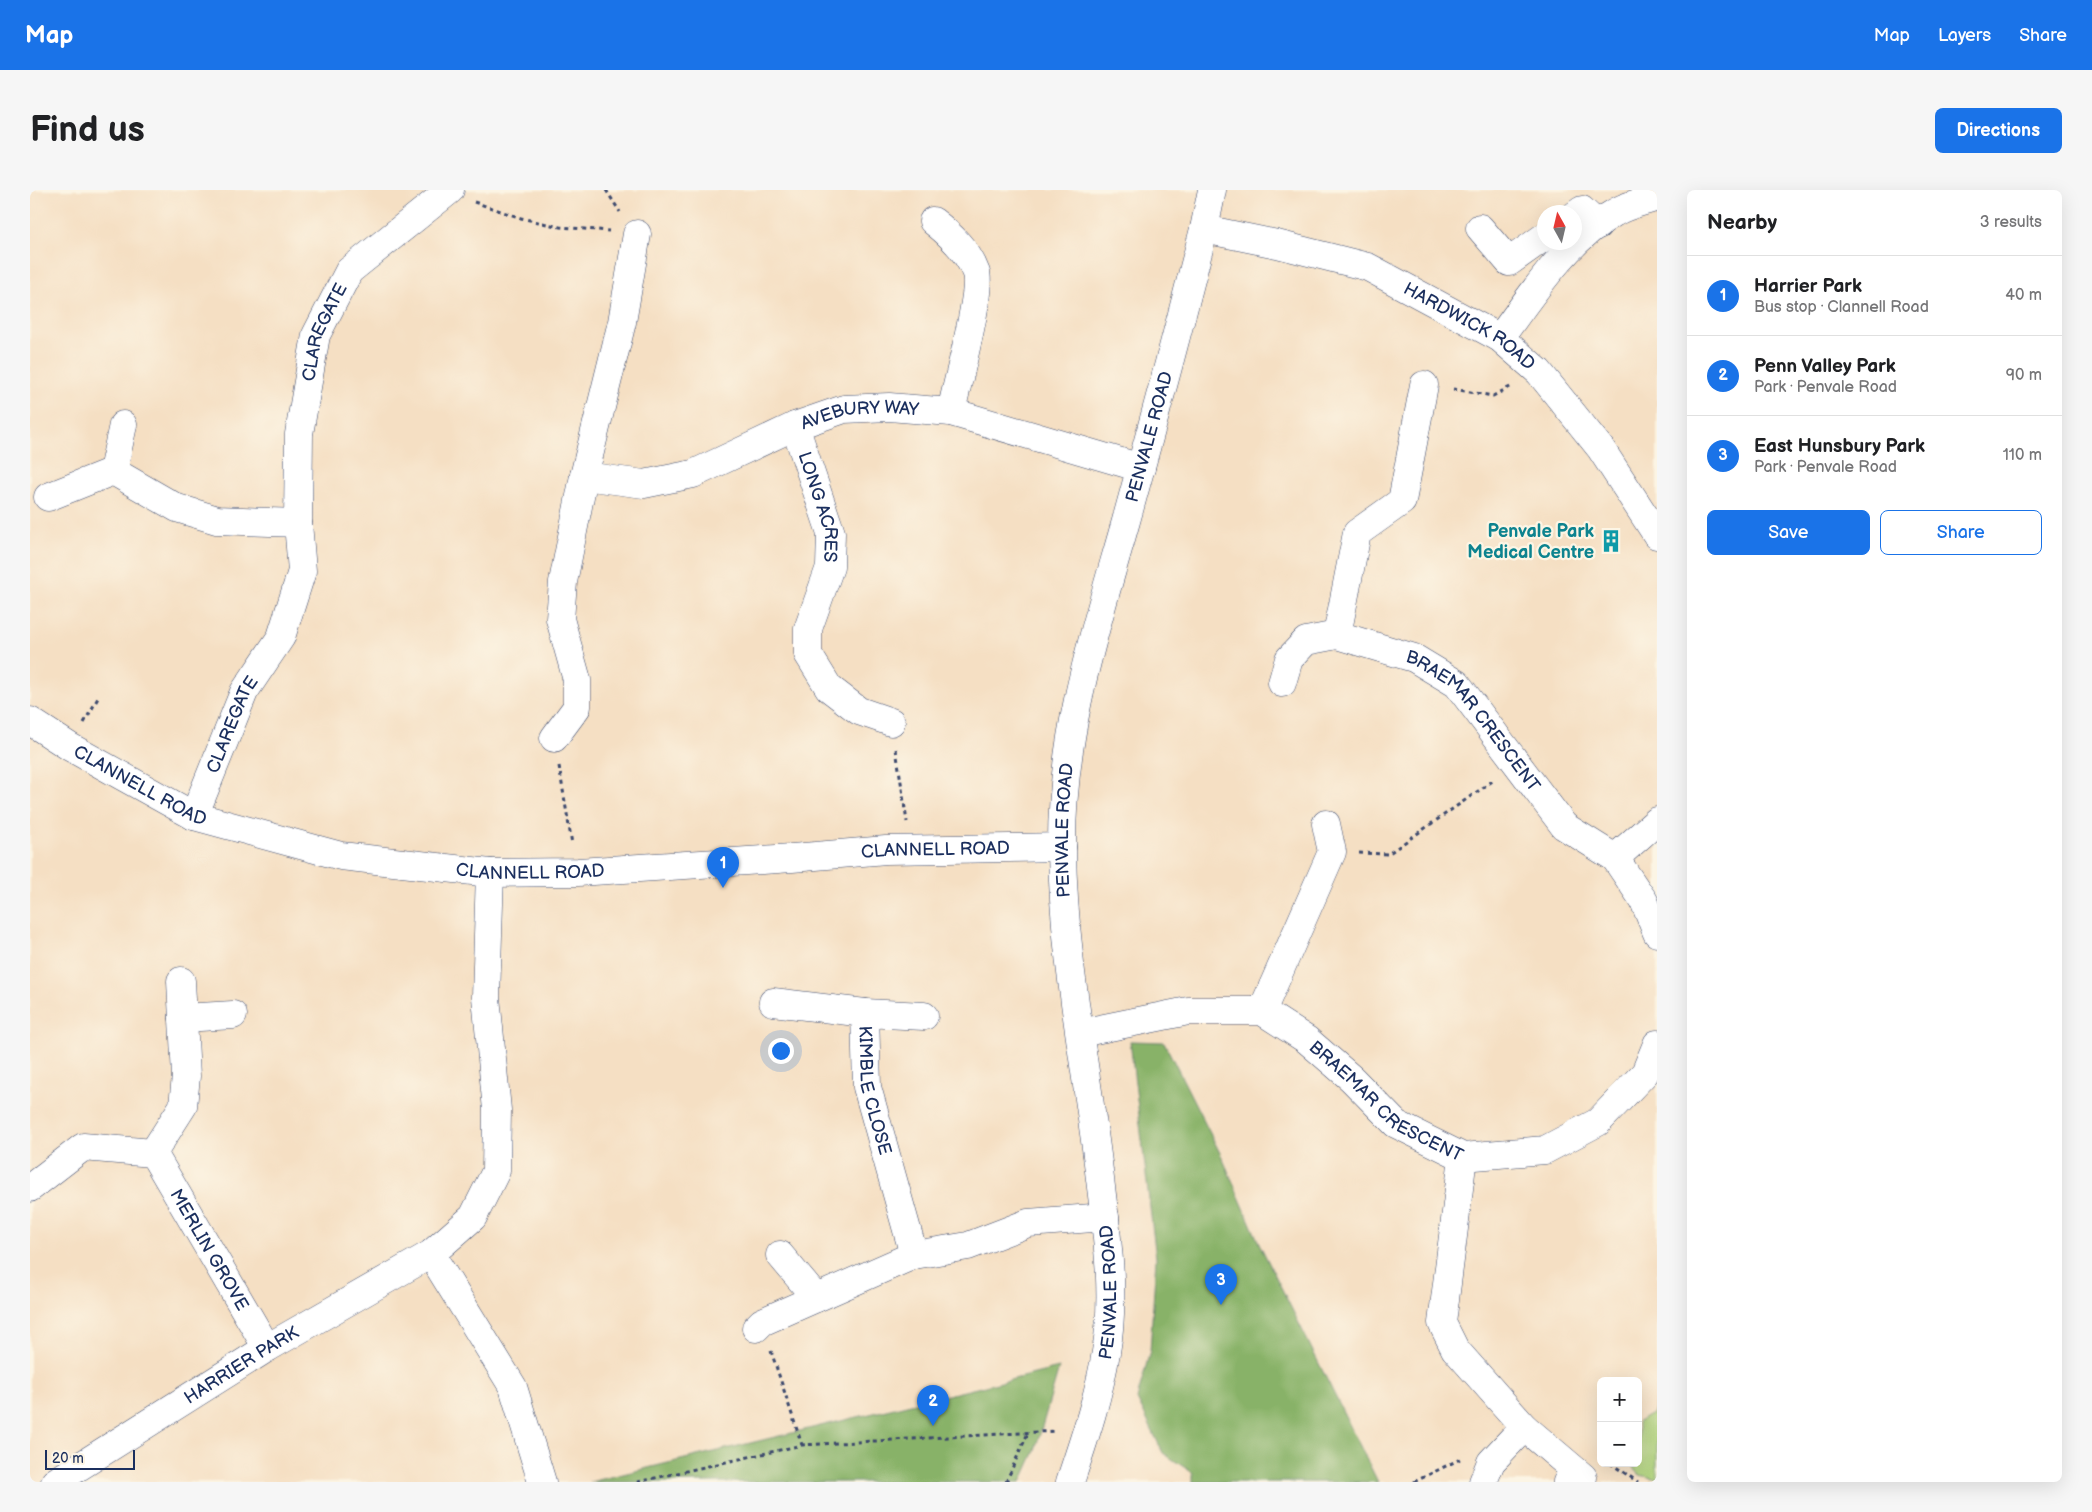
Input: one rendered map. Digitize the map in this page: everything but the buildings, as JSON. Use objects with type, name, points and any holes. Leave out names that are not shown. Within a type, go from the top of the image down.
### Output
[{"type":"street","name":"PENVALE ROAD","points":[[1070,1482],[1089,1426],[1107,1351],[1110,1276],[1105,1217],[1067,943],[1062,847],[1065,765],[1078,688],[1141,468],[1204,229],[1212,190]]},
{"type":"street","name":"CLAREGATE","points":[[194,816],[244,692],[281,637],[302,571],[298,523],[299,434],[316,335],[349,271],[448,192]]},
{"type":"street","points":[[1500,338],[1535,291],[1576,242],[1586,220],[1657,197]]},
{"type":"street","points":[[933,221],[955,238],[976,274],[974,309],[951,412]]},
{"type":"street","points":[[1480,228],[1509,262],[1537,242]]},
{"type":"street","name":"HARDWICK ROAD","points":[[1204,229],[1277,244],[1368,267],[1500,338],[1539,372],[1601,449],[1657,535]]},
{"type":"street","points":[[554,738],[577,707],[577,680],[560,619],[563,582],[584,476],[622,322],[637,234]]},
{"type":"street","points":[[1282,683],[1289,659],[1306,641],[1337,635],[1357,533],[1402,501],[1424,384]]},
{"type":"street","name":"AVEBURY WAY","points":[[584,476],[644,484],[693,474],[795,426],[844,409],[889,407],[951,412],[1141,468]]},
{"type":"street","points":[[113,471],[123,426]]},
{"type":"street","name":"LONG ACRES","points":[[795,426],[831,533],[830,567],[808,629],[808,654],[830,688],[859,711],[892,722]]},
{"type":"street","points":[[113,471],[177,508],[217,520],[298,523]]},
{"type":"street","points":[[48,497],[113,471]]},
{"type":"street","name":"BRAEMAR CRESCENT","points":[[1337,635],[1414,658],[1457,684],[1564,826],[1615,858],[1644,901],[1657,932]]},
{"type":"street","name":"CLANNELL ROAD","points":[[30,721],[70,747],[194,816],[341,856],[490,873],[578,872],[912,849],[1062,847]]},
{"type":"street","points":[[1615,858],[1657,821]]},
{"type":"street","points":[[1080,1033],[1188,1011],[1262,1011],[1332,852],[1326,824]]},
{"type":"street","name":"HARRIER PARK","points":[[55,1482],[268,1348],[431,1254],[473,1217],[496,1171],[497,1110],[486,996],[490,873]]},
{"type":"street","points":[[32,1183],[83,1147],[153,1153],[183,1106],[186,1076],[181,981]]},
{"type":"street","name":"KIMBLE CLOSE","points":[[773,1002],[865,1013],[867,1088],[914,1256]]},
{"type":"street","name":"BRAEMAR CRESCENT","points":[[1262,1011],[1307,1040],[1352,1079],[1396,1124],[1463,1157],[1545,1150],[1598,1122],[1651,1075],[1657,1044]]},
{"type":"street","points":[[865,1013],[924,1016]]},
{"type":"street","points":[[183,1018],[233,1014]]},
{"type":"street","name":"MERLIN GROVE","points":[[153,1153],[268,1348]]},
{"type":"street","points":[[1463,1157],[1442,1323],[1455,1349],[1524,1428],[1581,1481]]},
{"type":"street","points":[[759,1325],[914,1256],[968,1246],[1028,1223],[1105,1217]]},
{"type":"street","points":[[431,1254],[513,1387],[542,1482]]},
{"type":"street","points":[[780,1255],[816,1298]]},
{"type":"street","points":[[1483,1482],[1491,1462],[1524,1428]]},
{"type":"path","points":[[448,192],[520,218],[560,227],[637,234]]},
{"type":"path","points":[[1424,384],[1493,396],[1539,372]]},
{"type":"path","points":[[892,722],[912,849]]},
{"type":"path","points":[[554,738],[570,831]]},
{"type":"path","points":[[1332,852],[1388,854],[1458,807],[1516,763]]},
{"type":"path","points":[[759,1325],[802,1445]]},
{"type":"path","points":[[637,1482],[802,1445],[1028,1433],[1089,1426]]},
{"type":"path","points":[[1006,1482],[1028,1433]]},
{"type":"path","points":[[1616,1467],[1638,1482]]},
{"type":"green space","points":[[1130,1041],[1164,1042],[1222,1157],[1259,1243],[1378,1482],[1193,1482],[1193,1473],[1163,1453],[1137,1399],[1150,1351],[1156,1258]]},
{"type":"green space","points":[[1059,1368],[1035,1451],[1021,1482],[590,1482]]},
{"type":"green space","points":[[1657,1400],[1657,1479],[1640,1475],[1633,1467],[1642,1467],[1642,1420],[1652,1414]]},
{"type":"place","name":"Penvale Park Medical Centre","points":[[1611,541]]},
{"type":"place","name":"Harrier Park","points":[[723,888]]},
{"type":"place","name":"East Hunsbury Park","points":[[1221,1305]]},
{"type":"place","name":"Penn Valley Park","points":[[933,1426]]}]
